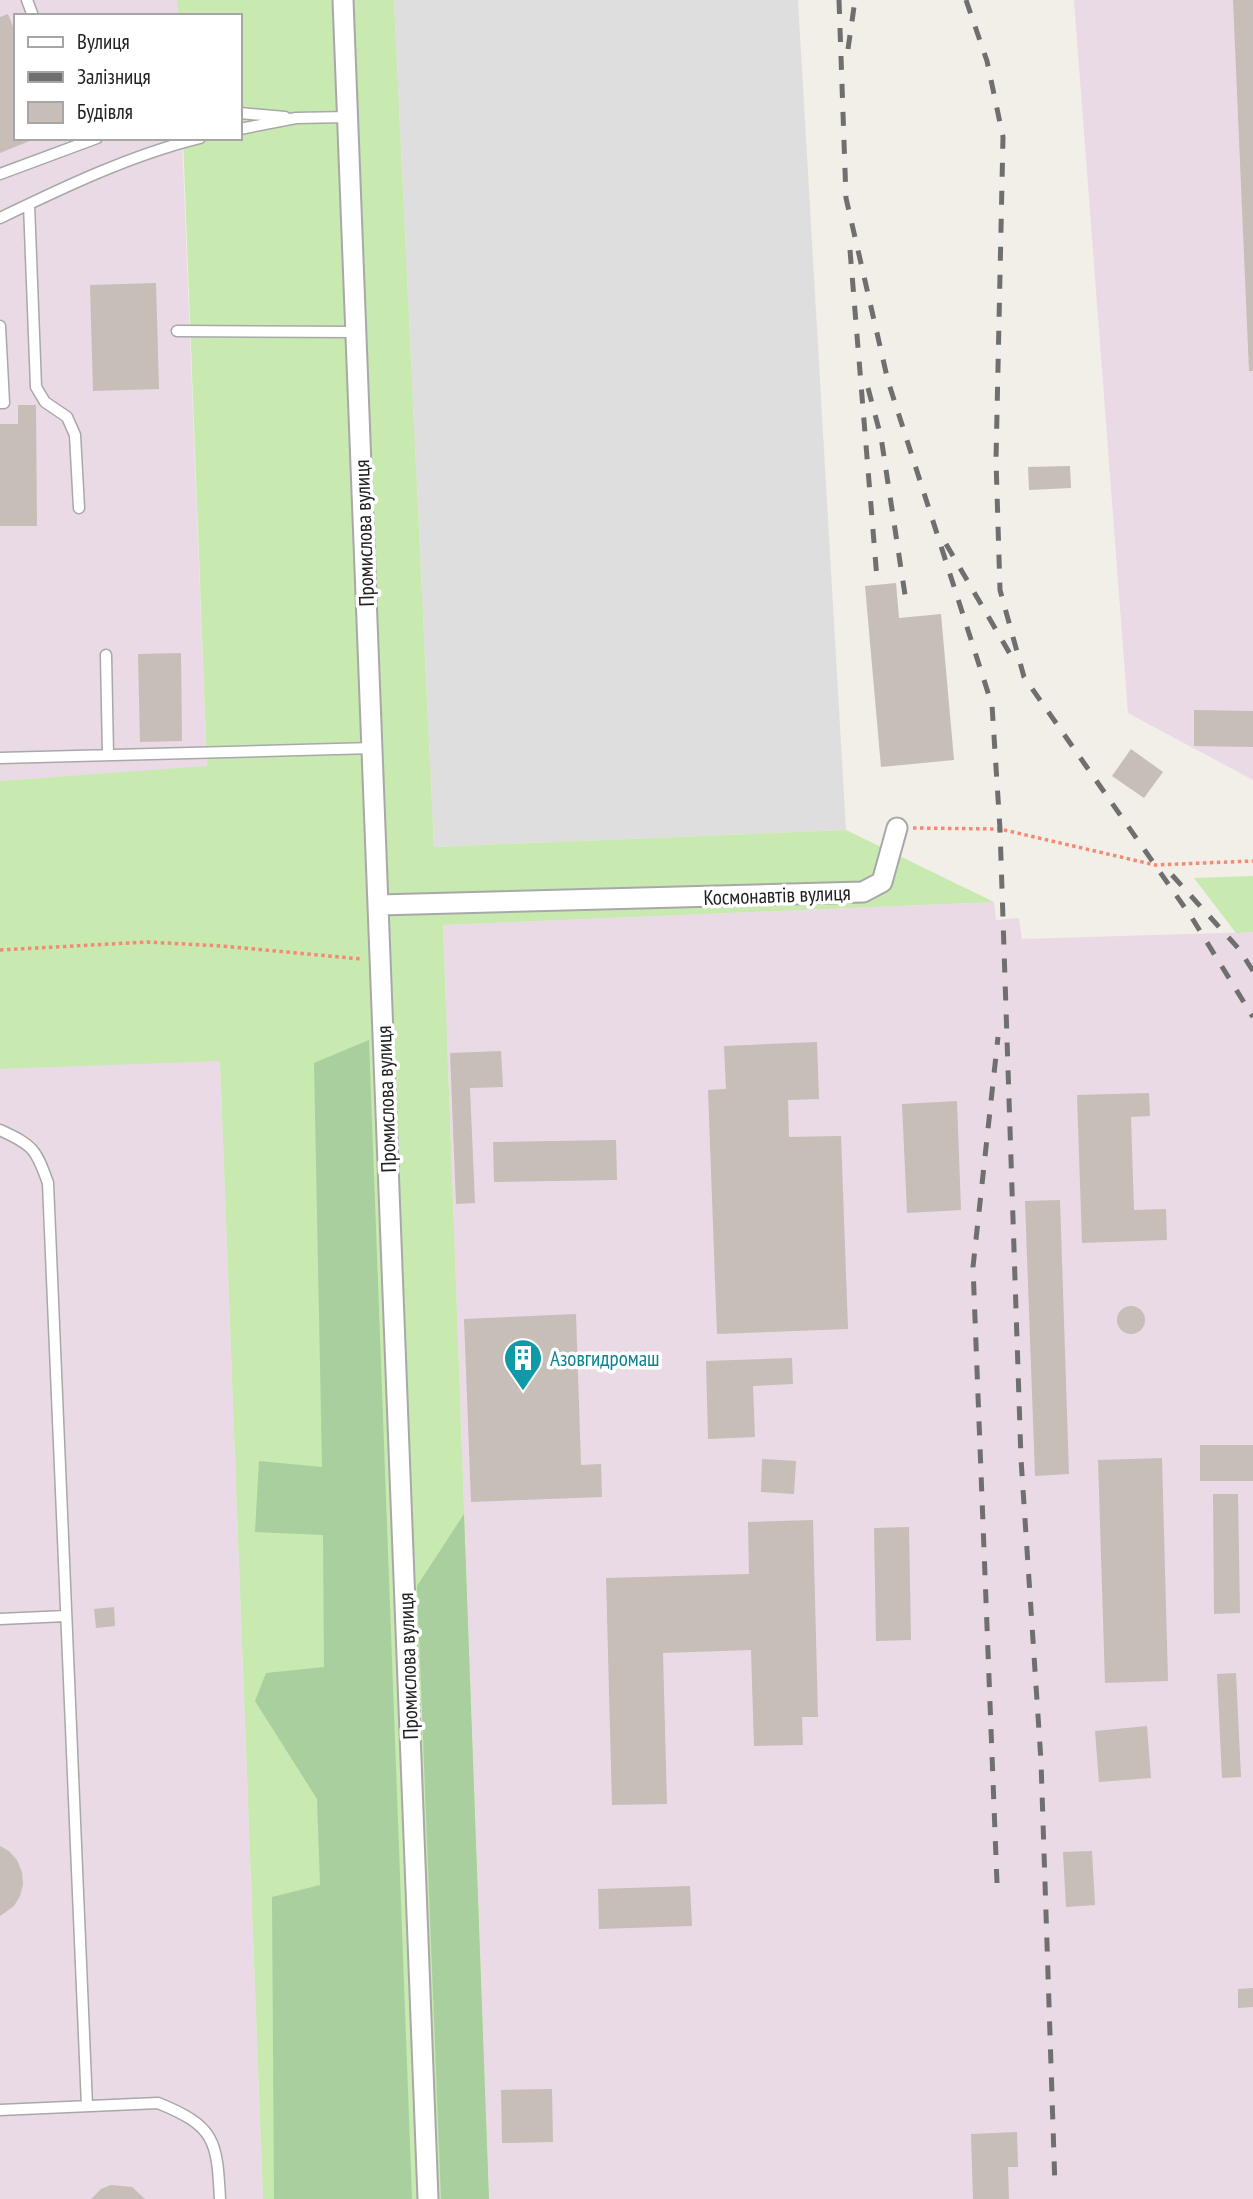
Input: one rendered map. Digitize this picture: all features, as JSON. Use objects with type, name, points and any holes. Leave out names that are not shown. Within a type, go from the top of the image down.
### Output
[{"type":"street","name":"Промислова вулиця","points":[[343,0],[428,2199]]},
{"type":"street","name":"Космонавтів вулиця","points":[[379,905],[863,892],[882,882],[897,828]]},
{"type":"lane","points":[[242,113],[296,118],[348,117]]},
{"type":"lane","points":[[242,129],[296,118]]},
{"type":"lane","points":[[0,174],[92,140]]},
{"type":"lane","points":[[0,218],[166,146],[192,140]]},
{"type":"lane","points":[[29,204],[36,387],[45,402],[67,417],[75,435],[79,508]]},
{"type":"lane","points":[[0,326],[4,403],[0,403]]},
{"type":"lane","points":[[177,331],[356,332]]},
{"type":"lane","points":[[106,655],[108,755]]},
{"type":"lane","points":[[0,758],[373,748]]},
{"type":"lane","points":[[0,1130],[22,1140],[38,1154],[48,1183],[86,2106]]},
{"type":"lane","points":[[0,1619],[66,1616]]},
{"type":"lane","points":[[0,2110],[158,2103],[181,2112],[202,2127],[214,2143],[219,2166],[220,2199]]},
{"type":"path","points":[[897,828],[1000,829],[1155,865],[1253,861]]},
{"type":"path","points":[[0,950],[147,942],[298,952],[381,962]]},
{"type":"shaded area","points":[[0,0],[177,0],[178,14],[14,14],[14,140],[182,140],[207,767],[0,781]]},
{"type":"shaded area","points":[[394,0],[798,0],[846,830],[434,847]]},
{"type":"shaded area","points":[[1074,0],[1253,0],[1253,780],[1128,713]]},
{"type":"shaded area","points":[[994,902],[996,920],[1019,918],[1022,939],[1253,932],[1253,2199],[489,2199],[443,925]]},
{"type":"shaded area","points":[[220,1060],[263,2199],[0,2199],[0,1069]]},
{"type":"green space","points":[[177,0],[394,0],[434,847],[846,830],[994,902],[443,925],[489,2199],[263,2199],[220,1061],[0,1069],[0,781],[207,766],[183,140],[242,140],[242,14],[178,14]]},
{"type":"green space","points":[[1253,876],[1253,932],[1236,933],[1194,878]]},
{"type":"green space","points":[[369,1040],[412,2199],[274,2199],[272,1897],[320,1885],[317,1799],[255,1701],[266,1673],[324,1667],[323,1535],[255,1532],[259,1461],[322,1467],[314,1063]]},
{"type":"green space","points":[[464,1514],[489,2199],[441,2199],[417,1586]]},
{"type":"building","points":[[1233,0],[1253,0],[1253,371],[1249,371]]},
{"type":"building","points":[[8,14],[14,29],[14,140],[32,140],[0,153],[0,17]]},
{"type":"building","points":[[156,283],[159,389],[93,391],[90,285]]},
{"type":"building","points":[[18,405],[36,405],[37,526],[0,526],[0,424],[18,424]]},
{"type":"building","points":[[1070,466],[1071,488],[1029,490],[1028,467]]},
{"type":"building","points":[[896,583],[899,618],[941,614],[954,760],[881,767],[865,586]]},
{"type":"building","points":[[181,653],[182,741],[140,742],[138,654]]},
{"type":"building","points":[[1194,710],[1253,711],[1253,747],[1194,746]]},
{"type":"building","points":[[1131,749],[1163,772],[1144,798],[1112,776]]},
{"type":"building","points":[[817,1042],[819,1099],[788,1100],[789,1137],[841,1136],[848,1329],[717,1334],[708,1090],[726,1089],[724,1046]]},
{"type":"building","points":[[501,1051],[503,1087],[470,1088],[475,1203],[456,1204],[450,1053]]},
{"type":"building","points":[[1149,1093],[1150,1116],[1131,1117],[1134,1210],[1166,1209],[1167,1240],[1082,1243],[1077,1095]]},
{"type":"building","points":[[957,1101],[961,1210],[907,1213],[902,1104]]},
{"type":"building","points":[[616,1140],[617,1180],[494,1182],[493,1142]]},
{"type":"building","points":[[1060,1200],[1069,1474],[1035,1476],[1025,1201]]},
{"type":"building","points":[[1131,1306],[1141,1310],[1145,1320],[1141,1330],[1131,1334],[1121,1330],[1117,1320],[1121,1310]]},
{"type":"building","name":"Азовгидромаш","points":[[576,1314],[581,1465],[601,1464],[602,1497],[471,1502],[464,1319]]},
{"type":"building","points":[[792,1358],[793,1384],[753,1386],[755,1437],[708,1439],[706,1361]]},
{"type":"building","points":[[1200,1445],[1253,1445],[1253,1481],[1200,1481]]},
{"type":"building","points":[[1162,1458],[1168,1681],[1105,1683],[1098,1460]]},
{"type":"building","points":[[762,1459],[796,1461],[794,1494],[761,1492]]},
{"type":"building","points":[[1213,1494],[1238,1494],[1240,1613],[1214,1614]]},
{"type":"building","points":[[813,1520],[818,1717],[802,1717],[803,1745],[754,1746],[751,1650],[663,1653],[667,1804],[612,1805],[606,1578],[749,1574],[748,1522]]},
{"type":"building","points":[[909,1527],[911,1640],[876,1641],[874,1528]]},
{"type":"building","points":[[114,1607],[115,1626],[96,1628],[94,1609]]},
{"type":"building","points":[[1236,1673],[1241,1777],[1222,1778],[1217,1674]]},
{"type":"building","points":[[1147,1726],[1151,1778],[1099,1782],[1095,1731]]},
{"type":"building","points":[[0,1846],[17,1860],[23,1884],[14,1906],[0,1916]]},
{"type":"building","points":[[1092,1851],[1095,1905],[1066,1907],[1063,1852]]},
{"type":"building","points":[[690,1886],[692,1926],[599,1929],[598,1889]]},
{"type":"building","points":[[1253,1988],[1253,2007],[1238,2008],[1238,1989]]},
{"type":"building","points":[[552,2089],[553,2142],[502,2143],[501,2090]]},
{"type":"building","points":[[1017,2132],[1018,2167],[1008,2167],[1009,2199],[973,2199],[971,2134]]},
{"type":"building","points":[[111,2185],[132,2187],[145,2199],[91,2199],[101,2189]]},
{"type":"railway","points":[[839,0],[846,198],[888,381],[992,705],[1000,829],[1021,1459],[1041,1761],[1055,2187]]},
{"type":"railway","points":[[848,49],[855,0]]},
{"type":"railway","points":[[966,0],[987,61],[1003,137],[996,460],[1000,590],[1024,677],[1192,918],[1253,1017]]},
{"type":"railway","points":[[850,250],[877,579]]},
{"type":"railway","points":[[868,388],[881,437],[907,608]]},
{"type":"railway","points":[[946,544],[1013,659]]},
{"type":"railway","points":[[1172,875],[1239,949],[1253,971]]},
{"type":"railway","points":[[997,1883],[973,1267],[998,1037]]},
{"type":"place","name":"Азовгидромаш","points":[[523,1392]]}]
